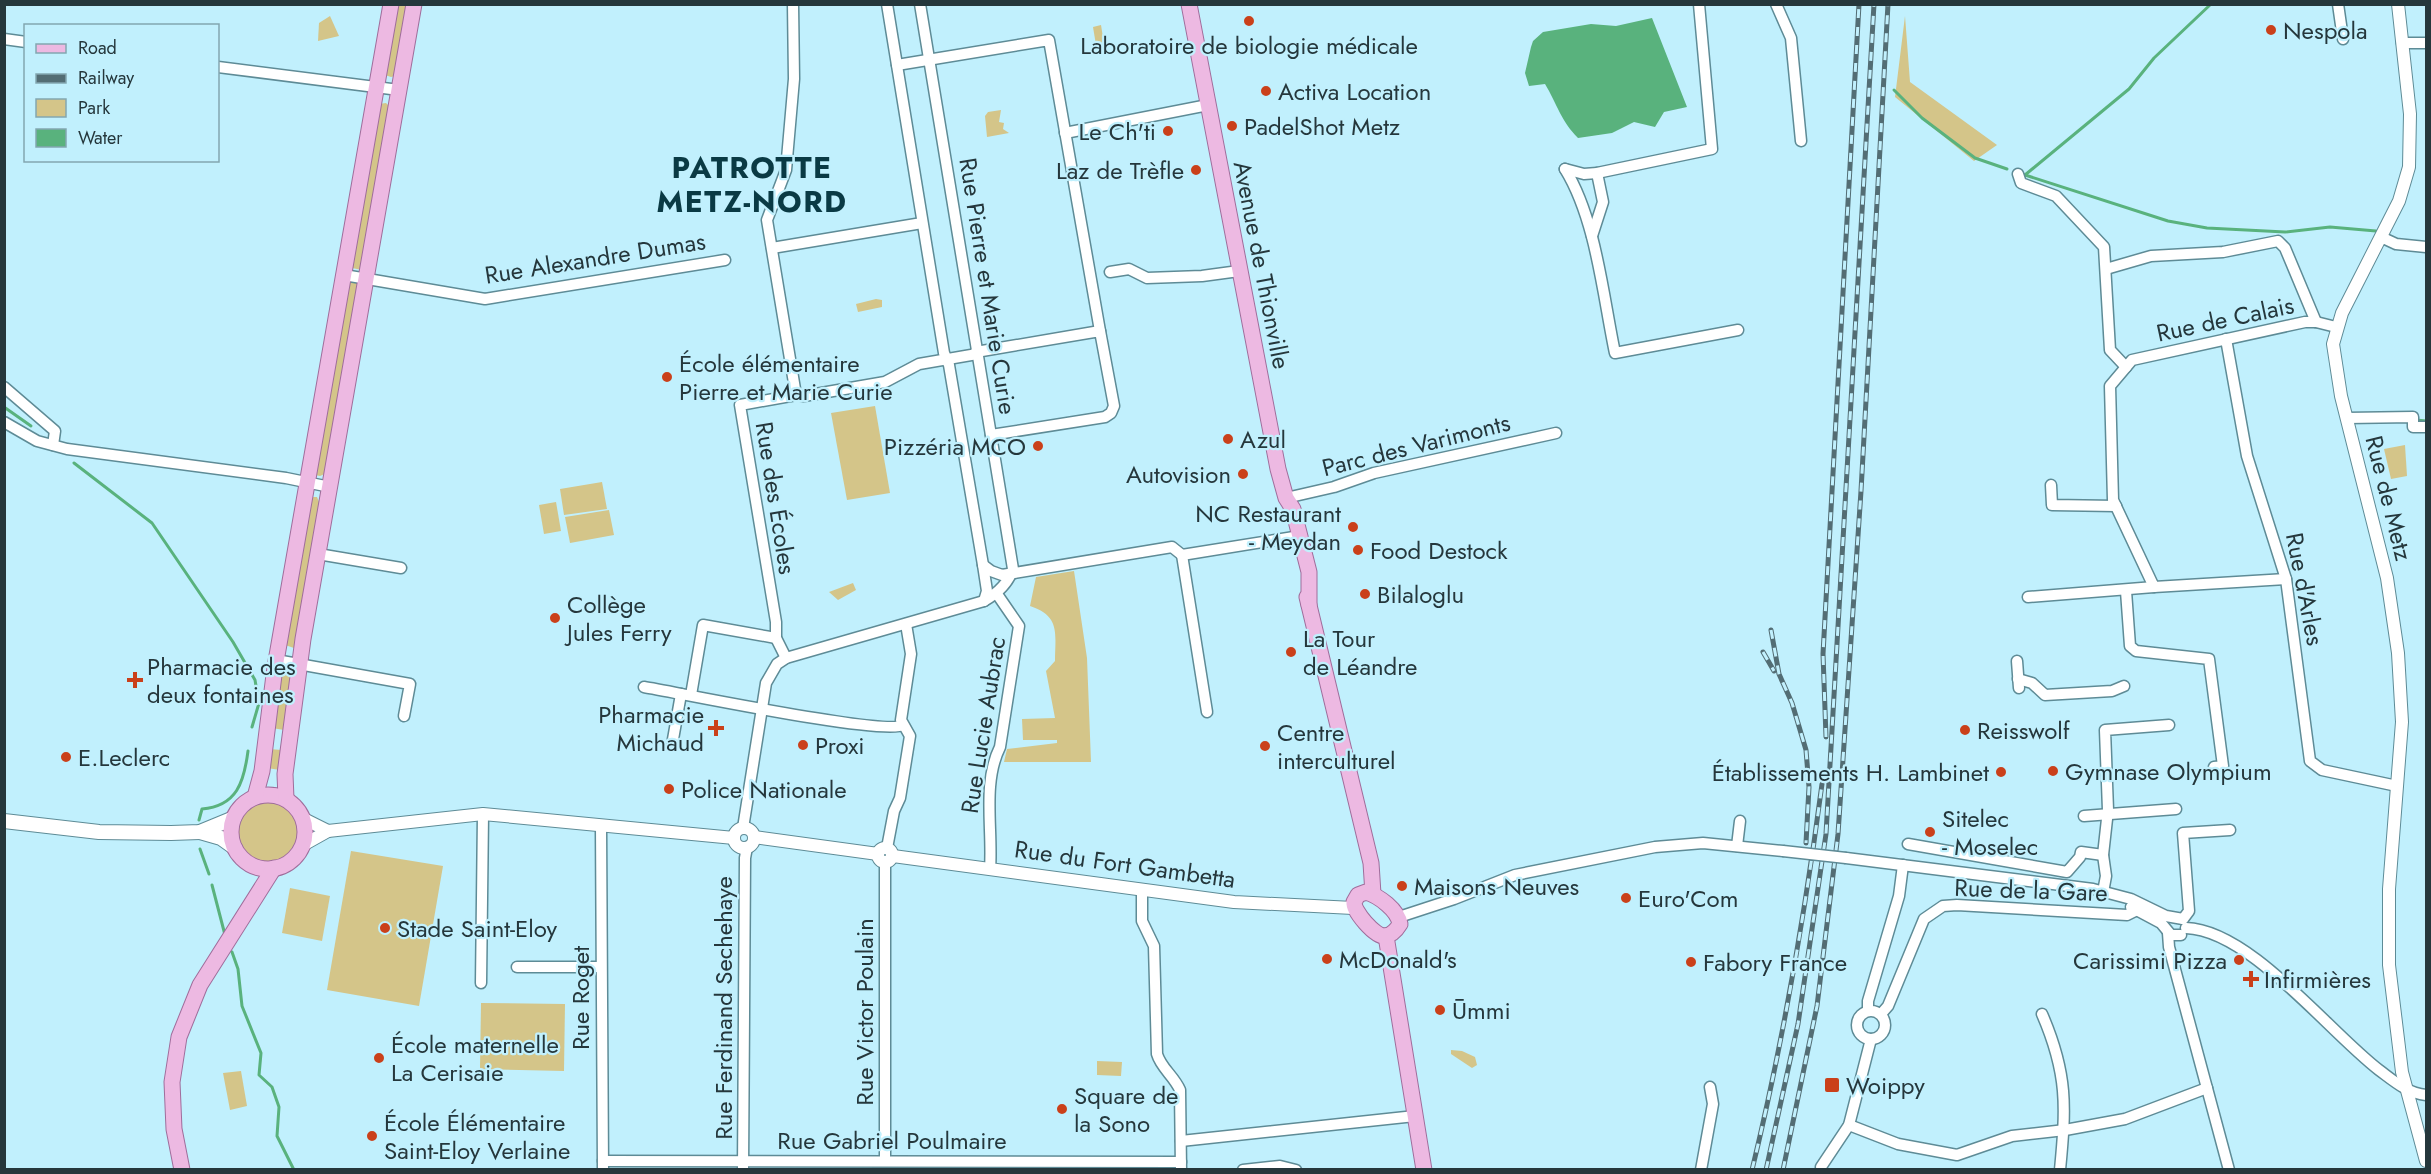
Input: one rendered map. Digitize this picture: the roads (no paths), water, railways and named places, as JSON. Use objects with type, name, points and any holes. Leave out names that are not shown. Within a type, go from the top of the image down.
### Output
[{"type":"main road","points":[[255,797],[262,771],[276,660],[391,4]]},
{"type":"main road","points":[[286,799],[285,774],[299,664],[414,4]]},
{"type":"main road","name":"Avenue de Thionville","points":[[1189,4],[1239,271],[1286,498],[1293,509],[1295,536],[1309,572],[1310,605],[1371,863],[1373,894]]},
{"type":"main road","points":[[4,821],[99,832],[200,832],[220,838],[257,867],[274,868],[292,860],[303,844],[305,826],[296,807],[286,799],[275,796],[255,797],[242,806],[234,818],[232,828],[235,848]]},
{"type":"main road","points":[[200,832],[234,818]]},
{"type":"main road","points":[[249,863],[253,901]]},
{"type":"main road","points":[[182,1170],[174,1129],[172,1082],[179,1037],[200,985],[274,868]]},
{"type":"main road","points":[[1366,892],[1373,894],[1399,917],[1400,924],[1395,932],[1386,936],[1380,935],[1353,908],[1358,895],[1366,892]]},
{"type":"main road","points":[[1386,936],[1424,1170]]},
{"type":"street","name":"Rue des Écoles","points":[[786,658],[776,638],[776,622],[740,405],[796,395],[767,220],[786,170],[794,79],[793,4]]},
{"type":"street","name":"Rue Pierre et Marie Curie","points":[[887,4],[922,223],[983,565],[987,591],[984,601]]},
{"type":"street","name":"Rue Pierre et Marie Curie","points":[[920,4],[976,353],[1014,563],[1012,574]]},
{"type":"street","points":[[1699,4],[1712,149],[1584,174],[1565,169],[1575,184],[1592,239],[1615,353],[1738,330]]},
{"type":"street","points":[[1776,4],[1791,38],[1801,141]]},
{"type":"street","points":[[2338,4],[2343,39]]},
{"type":"street","name":"Rue de Metz","points":[[2398,4],[2410,114],[2411,149],[2399,201],[2336,327],[2334,361],[2393,615],[2402,722],[2388,922],[2393,1009],[2406,1090],[2427,1161]]},
{"type":"street","points":[[4,39],[24,42]]},
{"type":"street","points":[[897,65],[1049,40],[1114,406],[1111,413],[1105,417],[992,435]]},
{"type":"street","points":[[2402,43],[2427,43]]},
{"type":"street","points":[[219,67],[399,90]]},
{"type":"street","points":[[1065,133],[1208,105]]},
{"type":"street","points":[[1592,239],[1602,201],[1597,172]]},
{"type":"street","points":[[2018,174],[2021,183],[2056,196],[2104,247],[2110,350],[2126,367],[2110,386],[2113,500],[2154,587]]},
{"type":"street","points":[[772,248],[922,223]]},
{"type":"street","points":[[2381,237],[2396,244],[2427,247]]},
{"type":"street","points":[[2106,269],[2151,256],[2223,252],[2278,242],[2285,248],[2316,322]]},
{"type":"street","name":"Rue Alexandre Dumas","points":[[344,275],[485,299],[725,260]]},
{"type":"street","points":[[1110,272],[1129,269],[1141,276],[1156,278],[1239,271]]},
{"type":"street","name":"Rue de Calais","points":[[2126,367],[2132,360],[2226,339],[2316,322],[2336,327]]},
{"type":"street","points":[[796,395],[804,396],[885,381],[911,366],[1100,331]]},
{"type":"street","name":"Rue d'Arles","points":[[2226,339],[2247,456],[2286,579],[2310,761],[2322,770],[2397,786]]},
{"type":"street","points":[[4,387],[55,431],[53,445]]},
{"type":"street","points":[[2347,418],[2413,417],[2413,426],[2427,427]]},
{"type":"street","points":[[4,422],[37,441],[100,455],[330,487]]},
{"type":"street","name":"Parc des Varimonts","points":[[1286,498],[1334,487],[1374,473],[1556,433]]},
{"type":"street","points":[[2051,485],[2052,505],[2116,507]]},
{"type":"street","points":[[1182,555],[1295,536]]},
{"type":"street","points":[[983,565],[991,572],[1012,574],[1172,547],[1182,555],[1207,712]]},
{"type":"street","points":[[318,554],[401,568]]},
{"type":"street","points":[[743,828],[762,709],[770,673],[777,664],[786,658],[984,601],[997,594],[1012,574]]},
{"type":"street","points":[[2028,597],[2286,579]]},
{"type":"street","points":[[2126,591],[2130,646],[2136,651],[2209,659],[2223,766],[2214,767]]},
{"type":"street","name":"Rue Lucie Aubrac","points":[[990,869],[992,841],[989,828],[994,759],[1000,747],[1019,626],[997,594]]},
{"type":"street","name":"Rue Victor Poulain","points":[[885,1161],[886,855],[909,748],[910,736],[903,725],[901,714],[911,654],[906,624]]},
{"type":"street","points":[[672,745],[703,625],[776,638]]},
{"type":"street","points":[[276,660],[410,684],[404,716]]},
{"type":"street","points":[[2018,662],[2019,683],[2032,683],[2045,695],[2112,691],[2124,686]]},
{"type":"street","points":[[644,687],[762,709],[891,728],[903,725]]},
{"type":"street","points":[[2103,892],[2106,876],[2103,855],[2107,814],[2105,730],[2169,725]]},
{"type":"street","points":[[2084,816],[2176,809]]},
{"type":"street","points":[[303,844],[328,831],[483,814],[734,838]]},
{"type":"street","points":[[481,983],[483,814]]},
{"type":"street","points":[[302,818],[328,831]]},
{"type":"street","points":[[1737,846],[1740,821]]},
{"type":"street","name":"Rue Roget","points":[[601,826],[603,1165]]},
{"type":"street","points":[[743,828],[749,829],[750,842],[738,846],[734,838],[735,832],[743,828]]},
{"type":"street","points":[[2167,931],[2174,936],[2188,911],[2183,833],[2230,830]]},
{"type":"street","name":"Rue du Fort Gambetta","points":[[750,842],[886,855],[1234,902],[1353,908]]},
{"type":"street","name":"Rue Ferdinand Sechehaye","points":[[743,1165],[744,869],[750,842]]},
{"type":"street","name":"Rue de la Gare","points":[[1399,917],[1539,868],[1666,845],[1703,843],[1846,858],[2103,892],[2181,925],[2212,933],[2252,956],[2350,1046],[2406,1090]]},
{"type":"street","points":[[1908,844],[2067,872],[2080,857],[2081,852],[2103,855]]},
{"type":"street","points":[[1868,1010],[1868,1001],[1899,896],[1903,865]]},
{"type":"street","points":[[1142,890],[1142,921],[1154,946],[1156,1054],[1159,1062],[1175,1079],[1180,1090],[1181,1166]]},
{"type":"street","name":"Rue de la Gare","points":[[2117,896],[2135,910],[2154,919],[2167,931]]},
{"type":"street","name":"Rue de la Gare","points":[[1881,1014],[1888,1005],[1924,919],[1943,906],[2127,915],[2135,910]]},
{"type":"street","points":[[2181,925],[2166,922],[2229,1170]]},
{"type":"street","points":[[2173,954],[2181,925]]},
{"type":"street","points":[[517,967],[601,967]]},
{"type":"street","points":[[1821,1167],[1849,1125],[1871,1039],[1884,1030],[1885,1022],[1881,1014],[1868,1010],[1860,1015],[1856,1026],[1860,1035],[1871,1039]]},
{"type":"street","points":[[2042,1014],[2060,1068],[2065,1098],[2065,1130],[2060,1170]]},
{"type":"street","points":[[1701,1170],[1713,1104],[1710,1087]]},
{"type":"street","points":[[1849,1125],[1899,1144],[1953,1155],[2012,1136],[2065,1130],[2125,1119],[2207,1088]]},
{"type":"street","points":[[2406,1090],[2427,1095]]},
{"type":"street","points":[[1181,1141],[1415,1116]]},
{"type":"street","name":"Rue Gabriel Poulmaire","points":[[603,1165],[743,1165],[885,1161],[1181,1166]]},
{"type":"street","points":[[1243,1170],[1280,1166],[1296,1170]]},
{"type":"water","points":[[1652,18],[1687,107],[1664,112],[1655,127],[1634,122],[1612,133],[1578,138],[1563,119],[1545,84],[1529,86],[1525,73],[1533,41],[1543,32],[1591,24],[1616,26]]},
{"type":"waterway","points":[[2025,175],[2129,89],[2154,58],[2211,4]]},
{"type":"waterway","points":[[1894,90],[1922,118],[1975,158],[2007,169]]},
{"type":"waterway","points":[[2025,175],[2168,221],[2207,228],[2285,232],[2330,227],[2376,231]]},
{"type":"waterway","points":[[4,407],[31,426]]},
{"type":"waterway","points":[[2416,420],[2426,421]]},
{"type":"waterway","points":[[74,463],[152,523],[233,642],[255,680],[259,703],[252,727]]},
{"type":"waterway","points":[[199,820],[202,809],[223,803],[237,790],[244,773],[248,751]]},
{"type":"waterway","points":[[200,849],[209,874]]},
{"type":"waterway","points":[[212,885],[225,935]]},
{"type":"waterway","points":[[232,952],[238,969],[242,1006],[261,1053],[259,1075],[272,1087],[279,1107],[277,1136],[294,1170]]},
{"type":"railway","points":[[1826,737],[1823,654],[1859,4]]},
{"type":"railway","points":[[1766,1170],[1798,1024],[1826,834],[1874,4]]},
{"type":"railway","points":[[1783,1170],[1817,1006],[1838,834],[1861,491],[1888,4]]},
{"type":"railway","points":[[1771,630],[1779,674],[1792,703],[1806,750],[1809,787],[1806,843]]},
{"type":"railway","points":[[1763,652],[1774,671]]},
{"type":"railway","points":[[1752,1170],[1774,1074],[1792,978],[1822,784]]},
{"type":"place","name":"Laboratoire de biologie médicale","points":[[1249,21]]},
{"type":"place","name":"Nespola","points":[[2271,30]]},
{"type":"place","name":"Activa Location","points":[[1266,91]]},
{"type":"place","name":"PadelShot Metz","points":[[1232,126]]},
{"type":"place","name":"Le Ch'ti","points":[[1168,131]]},
{"type":"place","name":"Laz de Trèfle","points":[[1196,170]]},
{"type":"place","name":"École élémentaire Pierre et Marie Curie","points":[[667,377]]},
{"type":"place","name":"Azul","points":[[1228,439]]},
{"type":"place","name":"Pizzéria MCO","points":[[1038,446]]},
{"type":"place","name":"Autovision","points":[[1243,474]]},
{"type":"place","name":"NC Restaurant - Meydan","points":[[1353,527]]},
{"type":"place","name":"Food Destock","points":[[1358,550]]},
{"type":"place","name":"Bilaloglu","points":[[1365,594]]},
{"type":"place","name":"Collège Jules Ferry","points":[[555,618]]},
{"type":"place","name":"La Tour de Léandre","points":[[1291,652]]},
{"type":"place","name":"Pharmacie des deux fontaines","points":[[135,680]]},
{"type":"place","name":"Pharmacie Michaud","points":[[716,728]]},
{"type":"place","name":"Reisswolf","points":[[1965,730]]},
{"type":"place","name":"Proxi","points":[[803,745]]},
{"type":"place","name":"Centre interculturel","points":[[1265,746]]},
{"type":"place","name":"E.Leclerc","points":[[66,757]]},
{"type":"place","name":"Gymnase Olympium","points":[[2053,771]]},
{"type":"place","name":"Établissements H. Lambinet","points":[[2001,772]]},
{"type":"place","name":"Police Nationale","points":[[669,789]]},
{"type":"place","name":"Sitelec - Moselec","points":[[1930,832]]},
{"type":"place","name":"Maisons Neuves","points":[[1402,886]]},
{"type":"place","name":"Euro'Com","points":[[1626,898]]},
{"type":"place","name":"Stade Saint-Eloy","points":[[385,928]]},
{"type":"place","name":"McDonald's","points":[[1327,959]]},
{"type":"place","name":"Carissimi Pizza","points":[[2239,960]]},
{"type":"place","name":"Fabory France","points":[[1691,962]]},
{"type":"place","name":"Infirmières","points":[[2251,979]]},
{"type":"place","name":"Ūmmi","points":[[1440,1010]]},
{"type":"place","name":"École maternelle La Cerisaie","points":[[379,1058]]},
{"type":"place","name":"Woippy","points":[[1832,1085]]},
{"type":"place","name":"Square de la Sono","points":[[1062,1109]]},
{"type":"place","name":"École Élémentaire Saint-Eloy Verlaine","points":[[372,1136]]},
{"type":"district","name":"PATROTTE METZ-NORD","points":[[752,184]]}]
